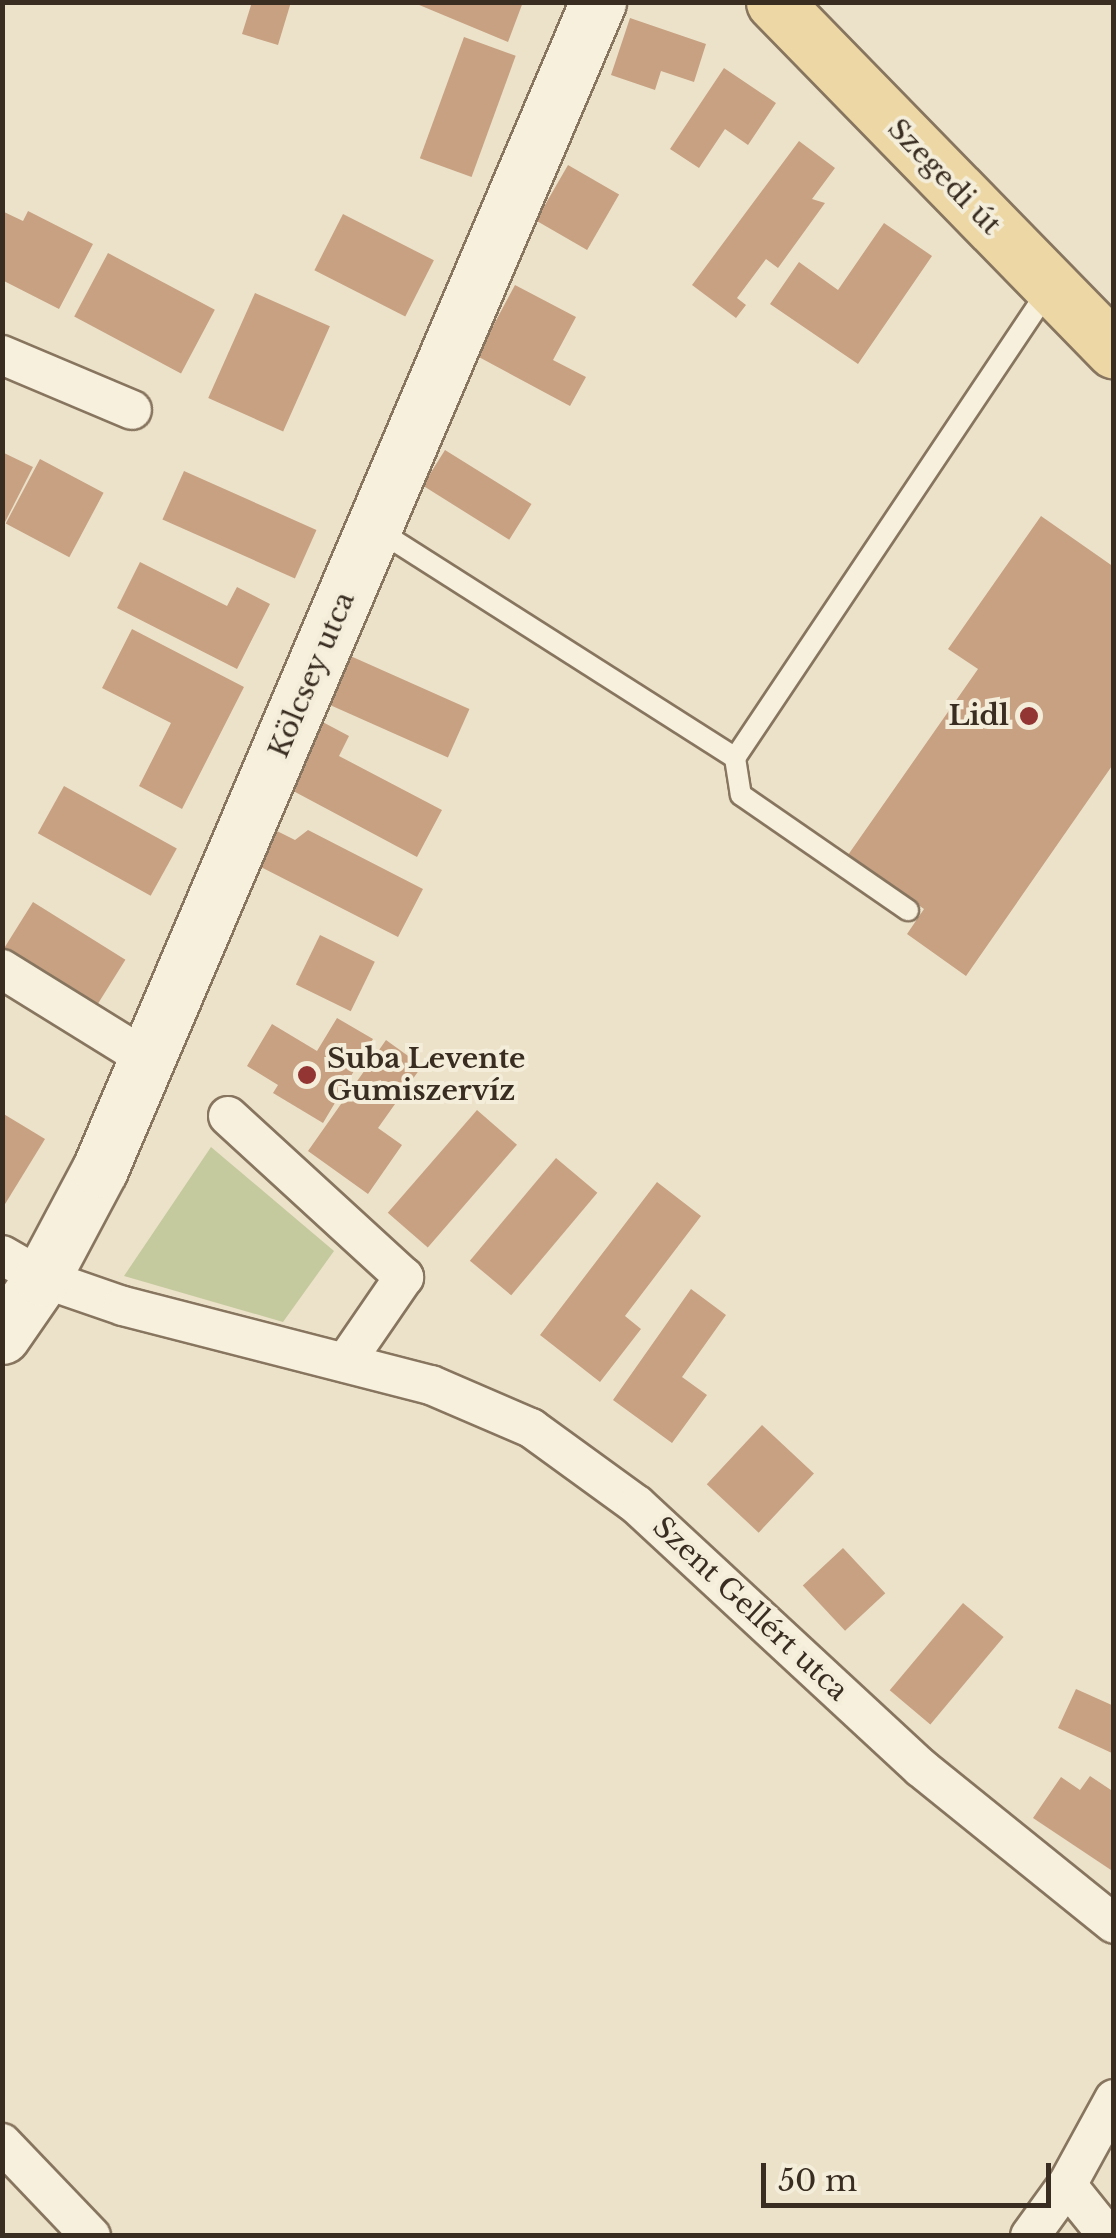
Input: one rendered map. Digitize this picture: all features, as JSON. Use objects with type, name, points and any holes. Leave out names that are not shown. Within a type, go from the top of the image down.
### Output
[{"type":"main road","name":"Kölcsey utca","points":[[2,1336],[22,1266],[147,1060],[598,2]]},
{"type":"main road","name":"Szegedi út","points":[[774,2],[1114,352]]},
{"type":"street","points":[[2,355],[132,410]]},
{"type":"street","points":[[2,969],[147,1060]]},
{"type":"street","points":[[228,1116],[404,1278],[345,1363]]},
{"type":"street","name":"Szent Gellért utca","points":[[22,1266],[123,1306],[431,1385],[530,1428],[637,1505],[921,1768],[1114,1924]]},
{"type":"street","points":[[1030,2236],[1067,2185],[1114,2099]]},
{"type":"street","points":[[2,2143],[92,2236]]},
{"type":"street","points":[[1067,2185],[1108,2236]]},
{"type":"lane","points":[[908,910],[741,796],[735,758],[1051,287]]},
{"type":"lane","points":[[374,528],[735,758]]},
{"type":"green space","points":[[211,1147],[334,1251],[283,1322],[124,1276]]},
{"type":"building","points":[[252,2],[291,2],[278,45],[242,34]]},
{"type":"building","points":[[412,2],[523,2],[508,42]]},
{"type":"building","points":[[630,18],[706,44],[694,82],[661,71],[655,90],[611,75]]},
{"type":"building","points":[[464,37],[516,56],[472,177],[420,158]]},
{"type":"building","points":[[724,68],[776,103],[748,145],[725,129],[699,168],[670,149]]},
{"type":"building","points":[[799,141],[835,168],[812,199],[825,203],[778,268],[766,259],[737,298],[746,305],[736,318],[692,285]]},
{"type":"building","points":[[568,165],[619,194],[587,250],[536,220]]},
{"type":"building","points":[[2,211],[23,221],[28,211],[93,244],[59,309],[2,280]]},
{"type":"building","points":[[343,214],[434,260],[405,316],[314,270]]},
{"type":"building","points":[[884,223],[932,256],[858,364],[770,304],[799,262],[838,290]]},
{"type":"building","points":[[108,253],[215,310],[181,373],[74,317]]},
{"type":"building","points":[[515,285],[576,317],[553,360],[586,377],[570,406],[477,356]]},
{"type":"building","points":[[255,293],[330,326],[283,431],[208,398]]},
{"type":"building","points":[[445,450],[532,504],[509,540],[423,486]]},
{"type":"building","points":[[2,452],[33,467],[2,528]]},
{"type":"building","points":[[40,459],[104,493],[69,557],[6,523]]},
{"type":"building","points":[[184,471],[316,530],[295,578],[162,519]]},
{"type":"building","name":"Lidl","points":[[1041,516],[1114,567],[1114,763],[966,976],[907,934],[924,909],[848,855],[978,669],[948,649]]},
{"type":"building","points":[[140,562],[227,606],[237,587],[270,604],[237,669],[117,608]]},
{"type":"building","points":[[132,629],[244,687],[182,809],[139,786],[171,723],[102,688]]},
{"type":"building","points":[[337,650],[469,709],[448,757],[315,698]]},
{"type":"building","points":[[317,719],[349,736],[339,756],[442,810],[417,857],[282,785]]},
{"type":"building","points":[[64,786],[177,849],[151,896],[38,833]]},
{"type":"building","points":[[273,829],[295,840],[308,830],[423,889],[398,937],[255,864]]},
{"type":"building","points":[[33,902],[125,960],[97,1006],[4,948]]},
{"type":"building","points":[[320,935],[375,962],[351,1011],[296,984]]},
{"type":"building","name":"Suba Levente Gumiszervíz","points":[[337,1018],[373,1039],[323,1123],[273,1093],[278,1085],[247,1066],[272,1024],[317,1051]]},
{"type":"building","points":[[386,1040],[422,1066],[378,1128],[402,1145],[368,1194],[308,1151]]},
{"type":"building","points":[[477,1110],[517,1145],[428,1247],[388,1213]]},
{"type":"building","points":[[2,1113],[45,1139],[2,1209]]},
{"type":"building","points":[[556,1158],[597,1193],[511,1295],[470,1261]]},
{"type":"building","points":[[657,1182],[701,1216],[625,1316],[641,1329],[600,1382],[540,1335]]},
{"type":"building","points":[[691,1289],[726,1315],[682,1377],[707,1395],[672,1443],[613,1400]]},
{"type":"building","points":[[762,1425],[814,1473],[759,1533],[707,1484]]},
{"type":"building","points":[[843,1548],[885,1593],[845,1631],[803,1586]]},
{"type":"building","points":[[963,1603],[1004,1637],[930,1724],[890,1690]]},
{"type":"building","points":[[1076,1689],[1114,1706],[1114,1754],[1058,1728]]},
{"type":"building","points":[[1090,1776],[1114,1792],[1114,1872],[1033,1818],[1061,1777],[1080,1790]]},
{"type":"place","name":"Lidl","points":[[1029,716]]},
{"type":"place","name":"Suba Levente Gumiszervíz","points":[[307,1075]]}]
